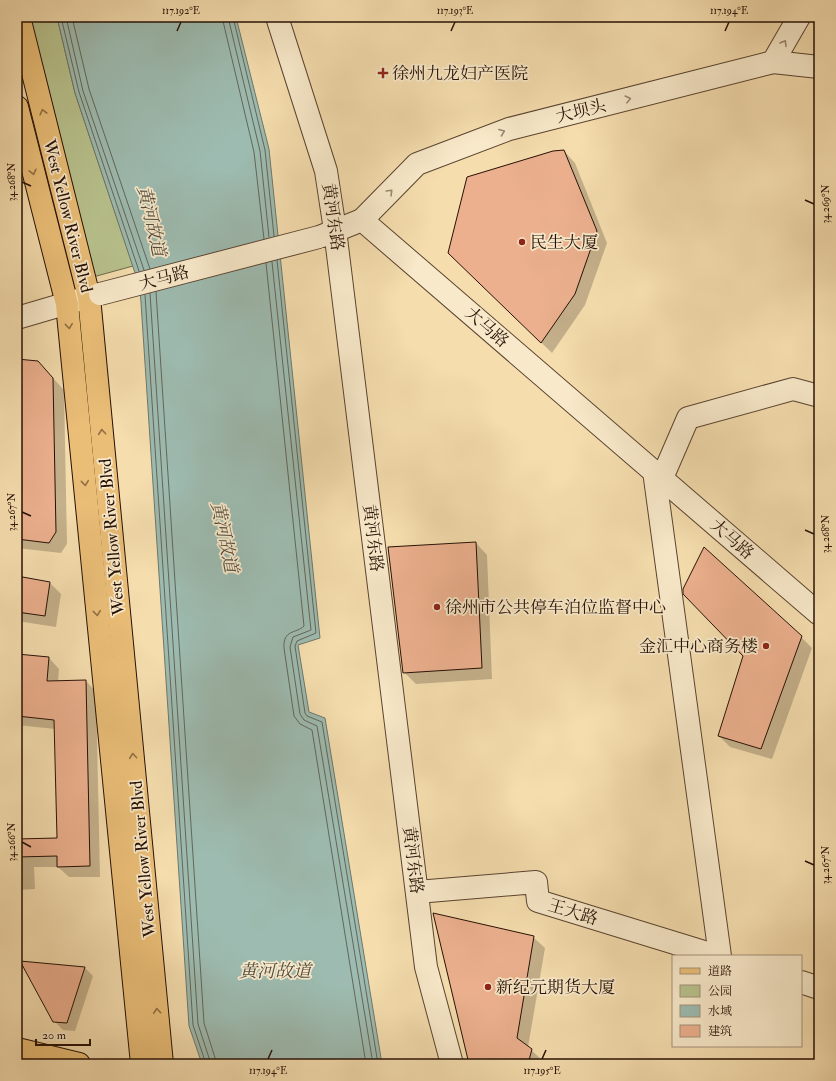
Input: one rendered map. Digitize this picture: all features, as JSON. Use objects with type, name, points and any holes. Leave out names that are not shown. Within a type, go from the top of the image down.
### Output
[{"type":"main road","name":"West Yellow River Blvd","points":[[19,17],[94,296],[162,1064]]},
{"type":"main road","name":"West Yellow River Blvd","points":[[17,108],[67,304],[142,1064]]},
{"type":"main road","points":[[17,1049],[79,1064]]},
{"type":"street","name":"黄河东路","points":[[277,17],[326,171],[327,234],[426,967],[452,1064]]},
{"type":"street","points":[[799,17],[773,62],[819,67]]},
{"type":"street","name":"大坝头","points":[[362,220],[417,164],[424,161],[509,129],[773,62]]},
{"type":"street","name":"大马路","points":[[17,318],[327,234],[362,220],[819,614]]},
{"type":"street","points":[[720,955],[658,475],[688,418],[793,389],[819,396]]},
{"type":"street","name":"王大路","points":[[417,892],[536,882],[538,901],[714,955]]},
{"type":"street","points":[[802,982],[819,988]]},
{"type":"green space","points":[[27,17],[57,17],[75,93],[133,266],[93,277]]},
{"type":"water","name":"黄河故道","points":[[57,17],[236,17],[269,149],[320,638],[298,645],[309,712],[325,718],[382,1064],[202,1064],[189,1026],[140,288],[75,93]]},
{"type":"building","name":"民生大厦","points":[[564,150],[597,231],[575,294],[541,343],[448,253],[467,177],[553,151]]},
{"type":"building","points":[[17,359],[38,361],[53,378],[56,532],[49,543],[17,539]]},
{"type":"building","name":"徐州市公共停车泊位监督中心","points":[[476,542],[482,668],[403,673],[388,547]]},
{"type":"building","name":"金汇中心商务楼","points":[[704,547],[802,636],[761,749],[718,736],[743,656],[683,594],[683,589]]},
{"type":"building","points":[[17,576],[50,582],[45,616],[17,612]]},
{"type":"building","points":[[17,654],[49,657],[47,681],[86,680],[90,866],[57,867],[57,856],[17,857],[17,839],[57,838],[54,720],[17,716]]},
{"type":"building","name":"新纪元期货大厦","points":[[433,913],[534,936],[517,1038],[532,1049],[528,1064],[469,1064]]},
{"type":"building","points":[[20,961],[85,967],[67,1023],[53,1022]]},
{"type":"place","name":"徐州九龙妇产医院","points":[[383,73]]},
{"type":"place","name":"民生大厦","points":[[522,242]]},
{"type":"place","name":"徐州市公共停车泊位监督中心","points":[[437,607]]},
{"type":"place","name":"金汇中心商务楼","points":[[766,646]]},
{"type":"place","name":"新纪元期货大厦","points":[[488,987]]}]
